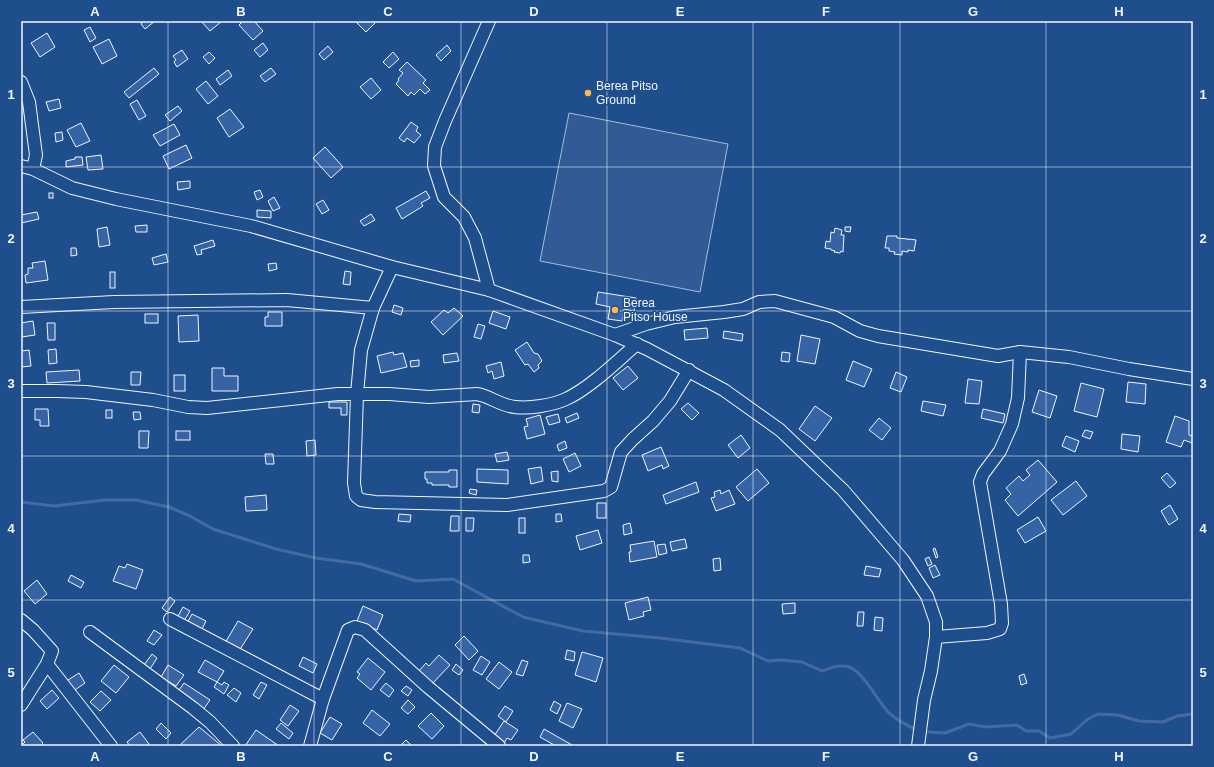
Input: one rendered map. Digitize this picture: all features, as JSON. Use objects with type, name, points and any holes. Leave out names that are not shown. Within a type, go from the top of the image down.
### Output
[{"type":"street","points":[[489,21],[435,147],[434,166],[444,197],[464,217],[475,238],[489,290]]},
{"type":"street","points":[[21,82],[29,102],[36,155],[33,169]]},
{"type":"street","points":[[21,166],[33,169],[72,188],[116,199],[251,226],[392,267],[489,290],[637,344],[689,370],[724,390],[780,430],[843,490],[903,560],[927,596],[936,622],[936,637],[931,671],[924,700],[918,746]]},
{"type":"street","points":[[392,267],[373,308],[361,350],[357,394],[354,483],[356,496],[361,500],[375,502],[507,505],[604,491],[611,487],[621,452],[670,402],[689,370]]},
{"type":"street","points":[[21,307],[114,302],[287,300],[373,308]]},
{"type":"street","points":[[615,335],[646,324],[676,317],[743,309],[759,302],[775,300],[834,317],[860,331],[878,336],[998,356],[1020,352],[1068,357],[1129,369],[1193,379]]},
{"type":"street","points":[[21,391],[86,392],[153,400],[188,407],[207,408],[330,395],[389,394],[429,397],[477,394],[484,395],[514,407],[534,407],[566,399],[580,391],[637,344]]},
{"type":"street","points":[[936,637],[987,633],[1000,629],[1002,622],[1001,604],[980,482],[983,474],[1000,451],[1012,424],[1018,398],[1020,352]]},
{"type":"street","points":[[170,619],[323,699]]},
{"type":"street","points":[[21,620],[33,630],[52,651],[47,664],[21,705]]},
{"type":"street","points":[[310,746],[323,699],[348,630],[355,627],[365,630],[428,687],[499,746]]},
{"type":"street","points":[[90,632],[199,713],[215,726],[234,746]]},
{"type":"street","points":[[47,664],[111,746]]},
{"type":"shaded area","points":[[569,113],[728,144],[700,292],[540,261]]},
{"type":"building","points":[[143,21],[155,21],[145,29],[141,24]]},
{"type":"building","points":[[201,21],[222,21],[210,31]]},
{"type":"building","points":[[243,21],[254,21],[263,31],[253,40],[239,25]]},
{"type":"building","points":[[355,21],[374,21],[375,23],[366,32]]},
{"type":"building","points":[[90,27],[96,38],[90,42],[84,30]]},
{"type":"building","points":[[47,33],[55,47],[40,57],[31,43]]},
{"type":"building","points":[[109,39],[117,56],[102,64],[93,47]]},
{"type":"building","points":[[263,43],[268,50],[260,57],[254,50]]},
{"type":"building","points":[[447,45],[451,51],[441,61],[436,55]]},
{"type":"building","points":[[328,46],[333,52],[324,60],[319,54]]},
{"type":"building","points":[[182,50],[188,59],[177,67],[174,62],[176,60],[173,56]]},
{"type":"building","points":[[209,52],[215,58],[209,64],[203,57]]},
{"type":"building","points":[[393,52],[399,59],[389,68],[383,62]]},
{"type":"building","points":[[407,62],[426,80],[423,83],[430,90],[425,94],[420,89],[414,95],[411,92],[408,96],[396,84],[403,73],[399,70]]},
{"type":"building","points":[[154,68],[159,74],[129,98],[124,92]]},
{"type":"building","points":[[271,68],[276,74],[265,82],[260,76]]},
{"type":"building","points":[[228,70],[232,76],[220,85],[216,79]]},
{"type":"building","points":[[371,78],[381,90],[371,99],[360,87]]},
{"type":"building","points":[[206,81],[218,96],[208,104],[196,89]]},
{"type":"building","points":[[59,99],[61,108],[49,111],[46,102]]},
{"type":"building","points":[[137,100],[146,116],[139,120],[130,104]]},
{"type":"building","points":[[178,106],[182,111],[170,121],[165,115]]},
{"type":"building","points":[[230,109],[244,127],[229,137],[217,118]]},
{"type":"building","points":[[411,122],[418,127],[416,131],[421,135],[414,143],[407,138],[404,142],[399,138]]},
{"type":"building","points":[[81,123],[90,141],[76,147],[67,130]]},
{"type":"building","points":[[174,124],[180,135],[160,146],[153,135]]},
{"type":"building","points":[[62,132],[63,140],[56,142],[55,133]]},
{"type":"building","points":[[186,145],[192,158],[169,169],[163,156]]},
{"type":"building","points":[[325,147],[343,167],[331,178],[313,158]]},
{"type":"building","points":[[101,155],[103,169],[88,170],[86,157]]},
{"type":"building","points":[[75,157],[82,157],[83,165],[66,167],[66,161],[75,159]]},
{"type":"building","points":[[190,181],[190,188],[178,190],[177,182]]},
{"type":"building","points":[[260,190],[263,197],[257,200],[254,192]]},
{"type":"building","points":[[426,191],[430,198],[421,203],[423,206],[402,219],[396,208]]},
{"type":"building","points":[[49,193],[53,193],[53,198],[49,198]]},
{"type":"building","points":[[274,197],[280,208],[273,211],[268,201]]},
{"type":"building","points":[[323,200],[329,210],[322,214],[316,204]]},
{"type":"building","points":[[257,210],[271,211],[271,218],[257,217]]},
{"type":"building","points":[[37,212],[39,219],[21,223],[21,215]]},
{"type":"building","points":[[371,214],[375,220],[364,226],[360,221]]},
{"type":"building","points":[[147,225],[147,232],[136,232],[135,226]]},
{"type":"building","points":[[107,227],[110,245],[99,247],[97,229]]},
{"type":"building","points":[[845,227],[851,227],[850,232],[845,231]]},
{"type":"building","points":[[835,228],[842,230],[841,235],[844,235],[843,252],[841,251],[840,253],[825,248],[826,241],[830,242],[831,232],[834,233]]},
{"type":"building","points":[[887,236],[897,236],[897,238],[916,240],[914,251],[902,251],[902,255],[894,254],[895,252],[889,251],[889,248],[885,248]]},
{"type":"building","points":[[213,240],[215,246],[201,250],[202,254],[197,255],[194,246]]},
{"type":"building","points":[[71,248],[76,248],[77,255],[71,256]]},
{"type":"building","points":[[166,254],[168,262],[154,265],[152,258]]},
{"type":"building","points":[[45,261],[48,280],[26,283],[25,275],[28,274],[28,268],[33,268],[32,263]]},
{"type":"building","points":[[276,263],[277,269],[269,271],[268,264]]},
{"type":"building","points":[[345,271],[351,272],[350,285],[343,284]]},
{"type":"building","points":[[110,272],[115,272],[115,288],[110,288]]},
{"type":"building","points":[[598,292],[636,298],[634,311],[624,309],[622,321],[608,319],[610,307],[596,304]]},
{"type":"building","points":[[394,305],[403,308],[401,315],[392,312]]},
{"type":"building","points":[[454,308],[463,316],[443,335],[431,322],[444,310],[448,313]]},
{"type":"building","points":[[493,311],[510,317],[506,329],[489,323]]},
{"type":"building","points":[[268,312],[282,312],[282,326],[265,326],[265,317],[268,317]]},
{"type":"building","points":[[145,314],[158,314],[158,323],[145,323]]},
{"type":"building","points":[[198,315],[199,341],[179,342],[178,316]]},
{"type":"building","points":[[33,321],[35,335],[22,337],[21,323]]},
{"type":"building","points":[[47,323],[55,323],[55,340],[48,340]]},
{"type":"building","points":[[478,324],[485,326],[481,339],[474,337]]},
{"type":"building","points":[[707,328],[708,338],[685,340],[684,330]]},
{"type":"building","points":[[724,331],[743,334],[742,341],[723,338]]},
{"type":"building","points":[[801,335],[820,339],[815,364],[797,361]]},
{"type":"building","points":[[527,342],[534,353],[538,354],[542,361],[538,365],[539,368],[534,372],[528,364],[525,365],[515,350]]},
{"type":"building","points":[[56,349],[57,363],[49,364],[48,350]]},
{"type":"building","points":[[29,350],[31,366],[21,367],[21,351]]},
{"type":"building","points":[[393,352],[394,355],[403,353],[407,367],[381,373],[377,356]]},
{"type":"building","points":[[782,352],[790,353],[789,362],[781,361]]},
{"type":"building","points":[[457,353],[459,361],[444,363],[443,355]]},
{"type":"building","points":[[419,360],[419,366],[411,367],[410,361]]},
{"type":"building","points":[[853,361],[872,369],[864,387],[846,380]]},
{"type":"building","points":[[501,362],[504,376],[494,379],[492,371],[488,373],[486,366]]},
{"type":"building","points":[[628,366],[638,378],[623,390],[613,378]]},
{"type":"building","points":[[212,368],[224,368],[224,376],[238,376],[238,391],[212,391]]},
{"type":"building","points":[[79,370],[80,381],[47,383],[46,372]]},
{"type":"building","points":[[131,372],[141,372],[140,385],[131,385]]},
{"type":"building","points":[[896,372],[907,377],[901,392],[890,388]]},
{"type":"building","points":[[174,375],[185,375],[185,391],[174,391]]},
{"type":"building","points":[[968,379],[982,381],[979,404],[965,403]]},
{"type":"building","points":[[1128,382],[1146,384],[1145,404],[1126,402]]},
{"type":"building","points":[[1081,383],[1104,389],[1097,417],[1074,411]]},
{"type":"building","points":[[1039,390],[1057,396],[1050,418],[1032,412]]},
{"type":"building","points":[[923,401],[946,405],[943,416],[921,411]]},
{"type":"building","points":[[329,402],[347,402],[347,415],[341,415],[341,408],[329,408]]},
{"type":"building","points":[[688,403],[699,413],[692,420],[681,409]]},
{"type":"building","points":[[473,404],[480,405],[479,413],[472,412]]},
{"type":"building","points":[[815,406],[832,418],[815,441],[799,429]]},
{"type":"building","points":[[35,409],[48,409],[49,426],[40,426],[40,420],[35,420]]},
{"type":"building","points":[[983,409],[1005,414],[1003,423],[981,418]]},
{"type":"building","points":[[106,410],[112,410],[112,418],[106,418]]},
{"type":"building","points":[[133,412],[140,412],[141,419],[134,420]]},
{"type":"building","points":[[577,413],[579,418],[567,423],[565,418]]},
{"type":"building","points":[[558,414],[560,422],[549,425],[546,417]]},
{"type":"building","points":[[540,415],[545,434],[527,439],[524,427],[528,426],[526,419]]},
{"type":"building","points":[[1175,416],[1189,421],[1189,435],[1193,436],[1192,443],[1184,440],[1181,447],[1166,442]]},
{"type":"building","points":[[879,418],[891,428],[882,440],[869,430]]},
{"type":"building","points":[[1085,430],[1093,432],[1090,439],[1082,436]]},
{"type":"building","points":[[139,431],[149,431],[148,448],[139,448]]},
{"type":"building","points":[[176,431],[190,431],[190,440],[176,440]]},
{"type":"building","points":[[1122,434],[1140,436],[1138,452],[1121,449]]},
{"type":"building","points":[[741,435],[750,448],[738,458],[728,445]]},
{"type":"building","points":[[1066,436],[1079,441],[1075,452],[1062,446]]},
{"type":"building","points":[[315,440],[316,455],[307,456],[306,441]]},
{"type":"building","points":[[565,441],[567,448],[559,451],[557,445]]},
{"type":"building","points":[[661,447],[669,466],[663,469],[662,465],[648,471],[642,455]]},
{"type":"building","points":[[507,452],[509,460],[497,462],[495,454]]},
{"type":"building","points":[[575,453],[581,466],[569,472],[563,459]]},
{"type":"building","points":[[265,454],[273,454],[274,464],[266,464]]},
{"type":"building","points":[[1038,460],[1057,482],[1018,516],[1005,500],[1011,494],[1006,488],[1019,476],[1023,481],[1030,475],[1026,470]]},
{"type":"building","points":[[541,467],[543,481],[531,484],[528,469]]},
{"type":"building","points":[[477,469],[508,470],[508,484],[477,482]]},
{"type":"building","points":[[757,469],[769,483],[748,501],[736,487]]},
{"type":"building","points":[[449,470],[457,470],[457,487],[449,487],[449,485],[432,485],[432,483],[427,483],[427,479],[425,479],[425,472],[449,472]]},
{"type":"building","points":[[558,471],[558,482],[552,481],[551,472]]},
{"type":"building","points":[[1167,473],[1176,483],[1170,488],[1161,478]]},
{"type":"building","points":[[1076,481],[1087,496],[1063,515],[1051,500]]},
{"type":"building","points":[[696,482],[699,492],[666,504],[663,495]]},
{"type":"building","points":[[470,489],[477,490],[476,495],[469,493]]},
{"type":"building","points":[[720,490],[721,494],[729,490],[735,504],[716,511],[711,498],[715,497],[714,492]]},
{"type":"building","points":[[266,495],[267,510],[246,511],[245,497]]},
{"type":"building","points":[[597,503],[606,503],[606,518],[597,518]]},
{"type":"building","points":[[1170,505],[1178,519],[1169,525],[1161,511]]},
{"type":"building","points":[[399,514],[411,515],[410,522],[398,521]]},
{"type":"building","points":[[556,514],[561,514],[562,521],[556,522]]},
{"type":"building","points":[[451,516],[459,516],[459,531],[450,531]]},
{"type":"building","points":[[1038,517],[1046,531],[1025,543],[1017,530]]},
{"type":"building","points":[[466,518],[474,518],[473,531],[466,531]]},
{"type":"building","points":[[519,518],[525,518],[525,533],[519,533]]},
{"type":"building","points":[[630,523],[632,533],[624,535],[623,525]]},
{"type":"building","points":[[598,530],[602,543],[580,550],[576,536]]},
{"type":"building","points":[[685,539],[687,548],[672,551],[670,542]]},
{"type":"building","points":[[654,541],[657,557],[630,562],[630,545]]},
{"type":"building","points":[[665,544],[667,553],[659,555],[657,545]]},
{"type":"building","points":[[935,548],[938,557],[936,558],[933,549]]},
{"type":"building","points":[[523,555],[529,555],[530,562],[523,563]]},
{"type":"building","points":[[929,557],[932,564],[928,566],[925,559]]},
{"type":"building","points":[[720,558],[721,570],[714,571],[713,559]]},
{"type":"building","points":[[127,564],[143,570],[136,589],[113,581],[119,566],[125,568]]},
{"type":"building","points":[[935,565],[940,575],[933,578],[929,568]]},
{"type":"building","points":[[866,566],[881,569],[879,577],[864,575]]},
{"type":"building","points":[[71,575],[84,582],[81,588],[68,581]]},
{"type":"building","points":[[37,580],[47,594],[35,604],[24,591]]},
{"type":"building","points":[[170,597],[175,601],[167,612],[162,608]]},
{"type":"building","points":[[648,597],[651,610],[643,612],[644,616],[629,620],[625,603]]},
{"type":"building","points":[[795,603],[795,613],[783,614],[782,604]]},
{"type":"building","points":[[363,606],[383,615],[377,630],[357,621]]},
{"type":"building","points":[[183,607],[190,611],[184,621],[177,618]]},
{"type":"building","points":[[858,612],[864,612],[863,626],[857,626]]},
{"type":"building","points":[[192,614],[206,621],[200,633],[186,625]]},
{"type":"building","points":[[875,617],[883,618],[882,631],[874,630]]},
{"type":"building","points":[[238,621],[253,629],[239,651],[225,643]]},
{"type":"building","points":[[154,630],[162,635],[154,645],[147,641]]},
{"type":"building","points":[[464,636],[478,651],[469,660],[455,645]]},
{"type":"building","points":[[567,650],[575,652],[574,661],[565,659]]},
{"type":"building","points":[[582,652],[603,658],[596,682],[575,675]]},
{"type":"building","points":[[152,654],[157,658],[150,669],[144,665]]},
{"type":"building","points":[[439,655],[450,665],[432,684],[418,672],[426,663],[429,666]]},
{"type":"building","points":[[481,656],[490,662],[482,675],[473,670]]},
{"type":"building","points":[[303,657],[317,664],[313,673],[299,666]]},
{"type":"building","points":[[368,658],[385,672],[371,690],[357,678],[360,674],[357,672]]},
{"type":"building","points":[[205,660],[224,671],[217,682],[198,672]]},
{"type":"building","points":[[522,660],[528,662],[523,676],[516,674]]},
{"type":"building","points":[[499,662],[512,672],[499,689],[486,679]]},
{"type":"building","points":[[456,664],[463,670],[459,675],[452,670]]},
{"type":"building","points":[[114,665],[129,677],[116,693],[101,681]]},
{"type":"building","points":[[168,665],[184,675],[176,686],[161,677]]},
{"type":"building","points":[[79,673],[85,683],[72,692],[65,682]]},
{"type":"building","points":[[1024,674],[1027,683],[1021,685],[1019,676]]},
{"type":"building","points":[[217,682],[222,685],[224,682],[229,685],[224,694],[214,687]]},
{"type":"building","points":[[261,682],[267,685],[259,699],[253,695]]},
{"type":"building","points":[[184,683],[210,700],[203,710],[177,693]]},
{"type":"building","points":[[386,683],[394,690],[389,697],[380,690]]},
{"type":"building","points":[[406,686],[412,690],[408,696],[401,691]]},
{"type":"building","points":[[234,688],[241,693],[236,702],[227,695]]},
{"type":"building","points":[[52,690],[59,698],[47,709],[40,701]]},
{"type":"building","points":[[101,691],[111,700],[100,711],[90,702]]},
{"type":"building","points":[[408,700],[415,707],[408,714],[401,708]]},
{"type":"building","points":[[554,701],[561,705],[557,714],[550,710]]},
{"type":"building","points":[[567,703],[582,709],[573,728],[559,721]]},
{"type":"building","points":[[290,705],[299,711],[288,726],[280,720]]},
{"type":"building","points":[[505,706],[513,711],[506,722],[498,716]]},
{"type":"building","points":[[372,710],[390,724],[380,736],[363,723]]},
{"type":"building","points":[[431,713],[444,726],[432,739],[418,726]]},
{"type":"building","points":[[330,717],[342,724],[332,740],[320,733]]},
{"type":"building","points":[[504,721],[518,730],[511,740],[507,738],[504,743],[494,736]]},
{"type":"building","points":[[161,723],[171,733],[166,739],[156,729]]},
{"type":"building","points":[[281,723],[293,733],[289,739],[276,729]]},
{"type":"building","points":[[199,727],[222,746],[179,746]]},
{"type":"building","points":[[544,729],[572,746],[556,746],[540,737]]},
{"type":"building","points":[[256,730],[279,746],[245,746]]},
{"type":"building","points":[[33,732],[43,743],[40,746],[21,746],[25,742],[23,740]]},
{"type":"building","points":[[140,732],[149,744],[147,746],[130,746],[127,742]]},
{"type":"building","points":[[406,740],[412,746],[400,746]]},
{"type":"waterway","points":[[21,502],[54,506],[105,500],[136,500],[169,507],[190,516],[213,529],[276,549],[316,558],[361,564],[416,581],[453,579],[523,617],[583,631],[660,638],[740,648],[768,661],[781,660],[802,662],[822,671],[839,666],[846,666],[860,674],[889,713],[901,722],[915,729]]},
{"type":"waterway","points":[[928,732],[945,733],[969,724],[985,727],[1017,725],[1026,731],[1039,731],[1050,738],[1071,734],[1088,719],[1098,714],[1118,715],[1139,721],[1163,722],[1177,716],[1193,714]]},
{"type":"place","name":"Berea Pitso Ground","points":[[588,93]]},
{"type":"place","name":"Berea Pitso House","points":[[615,310]]}]
